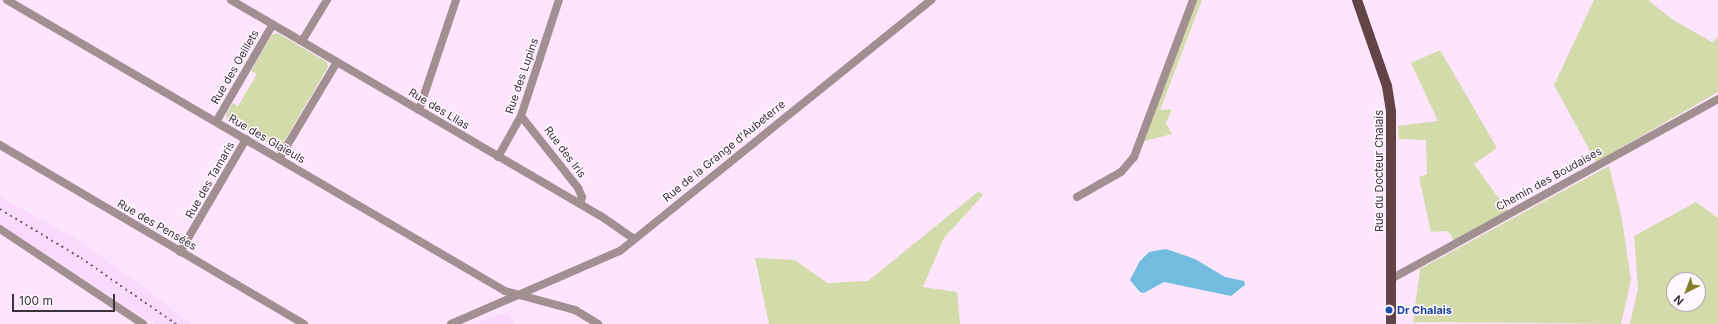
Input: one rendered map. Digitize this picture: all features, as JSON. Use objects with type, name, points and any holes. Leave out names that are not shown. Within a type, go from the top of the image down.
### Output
[{"type":"main road","name":"Rue du Docteur Chalais","points":[[1357,0],[1387,86],[1391,112],[1391,324]]},
{"type":"street","name":"Rue des Glaïeuls","points":[[7,0],[517,296],[575,310],[598,324]]},
{"type":"street","name":"Rue des Lilas","points":[[231,0],[580,204],[634,238]]},
{"type":"street","points":[[302,41],[327,0]]},
{"type":"street","points":[[419,110],[456,0]]},
{"type":"street","name":"Rue des Lupins","points":[[498,156],[521,116],[559,0]]},
{"type":"street","name":"Rue de la Grange d'Aubeterre","points":[[451,324],[611,256],[932,0]]},
{"type":"street","points":[[1078,197],[1121,172],[1134,157],[1193,0]]},
{"type":"street","name":"Rue des Oeillets","points":[[216,122],[273,24]]},
{"type":"street","points":[[280,159],[337,62]]},
{"type":"street","name":"Chemin des Boudaises","points":[[1391,280],[1718,99]]},
{"type":"street","name":"Rue des Iris","points":[[521,116],[578,188],[582,197],[580,204]]},
{"type":"street","name":"Rue des Tamaris","points":[[180,252],[246,139]]},
{"type":"street","name":"Rue des Pensées","points":[[0,145],[304,324]]},
{"type":"street","points":[[0,229],[143,324]]},
{"type":"shaded area","points":[[0,197],[71,236],[125,273],[191,324],[154,324],[0,224]]},
{"type":"shaded area","points":[[509,312],[514,324],[475,324],[481,321]]},
{"type":"green space","points":[[1197,0],[1202,0],[1160,110],[1172,109],[1166,123],[1172,134],[1141,142]]},
{"type":"green space","points":[[1594,0],[1648,0],[1673,20],[1712,42],[1718,37],[1718,92],[1596,162],[1554,85]]},
{"type":"green space","points":[[277,33],[327,62],[328,67],[282,145],[275,147],[227,119],[226,114],[233,103],[238,106],[257,74],[251,71],[272,35]]},
{"type":"green space","points":[[1440,50],[1497,148],[1474,164],[1508,211],[1454,241],[1448,231],[1431,232],[1419,177],[1427,174],[1426,140],[1399,139],[1398,126],[1438,121],[1411,63]]},
{"type":"green space","points":[[1609,166],[1622,219],[1631,280],[1621,324],[1413,322],[1420,269]]},
{"type":"green space","points":[[979,191],[983,195],[944,238],[923,287],[957,292],[960,324],[769,324],[755,258],[795,260],[827,283],[868,281]]},
{"type":"green space","points":[[1696,202],[1718,218],[1718,324],[1630,324],[1638,288],[1634,236]]},
{"type":"water","points":[[1166,249],[1195,259],[1225,277],[1244,281],[1245,285],[1231,296],[1164,282],[1144,293],[1140,292],[1130,280],[1140,261],[1149,252]]},
{"type":"railway","points":[[0,209],[81,258],[176,324]]},
{"type":"place","name":"Dr Chalais","points":[[1389,310]]}]
